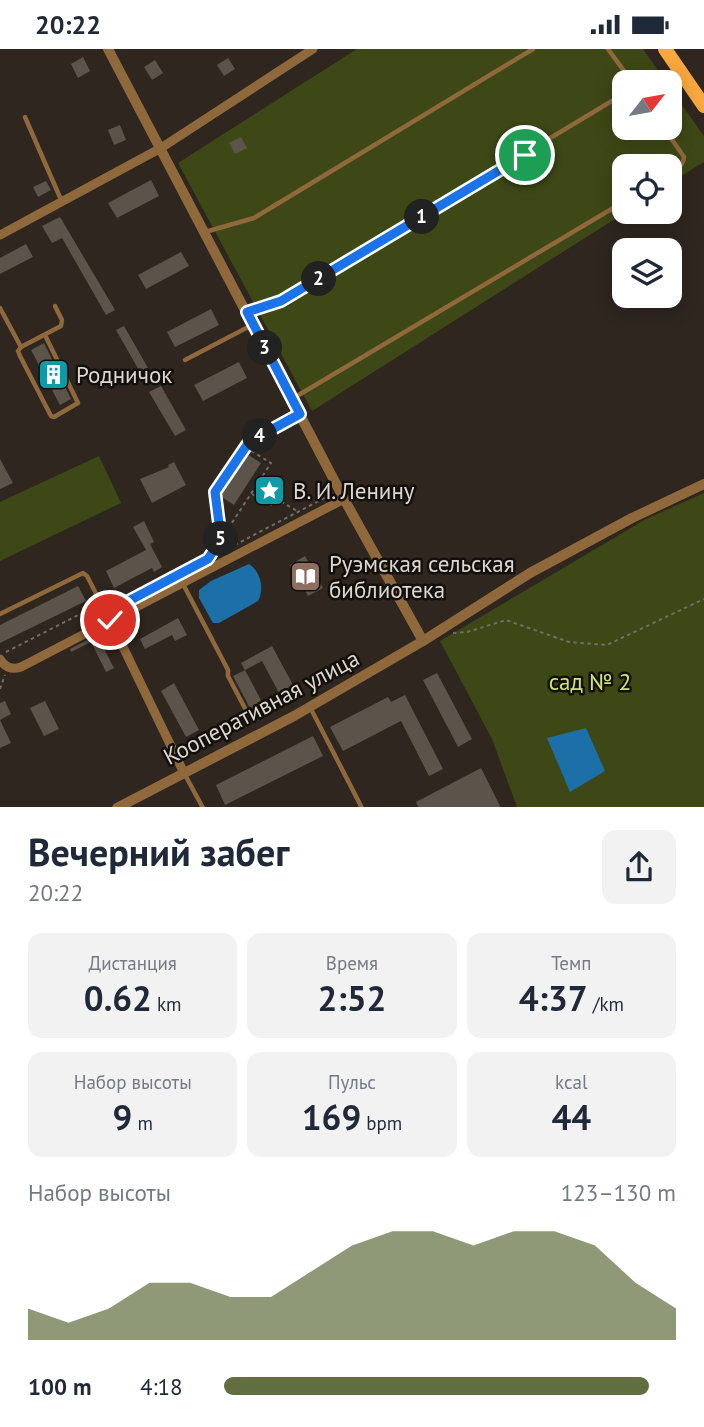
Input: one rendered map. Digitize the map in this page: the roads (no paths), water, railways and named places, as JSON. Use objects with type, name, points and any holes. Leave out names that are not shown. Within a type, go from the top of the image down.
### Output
[{"type":"main road","points":[[665,49],[704,106]]},
{"type":"street","points":[[108,49],[342,495],[423,641]]},
{"type":"street","points":[[0,235],[161,148],[313,49]]},
{"type":"street","name":"Кооперативная улица","points":[[117,807],[310,707],[423,641],[530,573],[632,518],[704,484]]},
{"type":"street","points":[[0,657],[8,667],[21,667],[183,584],[342,495]]},
{"type":"street","points":[[110,620],[184,773]]},
{"type":"lane","points":[[205,232],[254,218],[533,49]]},
{"type":"lane","points":[[608,49],[623,70]]},
{"type":"lane","points":[[247,312],[281,301],[612,101]]},
{"type":"lane","points":[[25,117],[62,203]]},
{"type":"lane","points":[[292,399],[612,209]]},
{"type":"lane","points":[[45,335],[78,403],[54,417],[51,416],[18,351],[61,325],[62,320],[55,306]]},
{"type":"lane","points":[[0,308],[21,347]]},
{"type":"lane","points":[[186,360],[253,324]]},
{"type":"lane","points":[[215,492],[249,442],[300,414]]},
{"type":"lane","points":[[0,614],[83,573],[110,620]]},
{"type":"lane","points":[[183,584],[248,714]]},
{"type":"lane","points":[[310,707],[362,807]]},
{"type":"lane","points":[[184,773],[202,807]]},
{"type":"water","points":[[249,564],[260,581],[258,601],[219,623],[213,623],[199,598],[199,590],[211,581]]},
{"type":"water","points":[[586,728],[605,771],[570,792],[547,738]]},
{"type":"place","name":"Родничок","points":[[53,374]]},
{"type":"place","name":"В. И. Ленину","points":[[270,490]]},
{"type":"place","name":"Руэмская сельская библиотека","points":[[306,576]]},
{"type":"park label","name":"сад № 2","points":[[590,681]]}]
